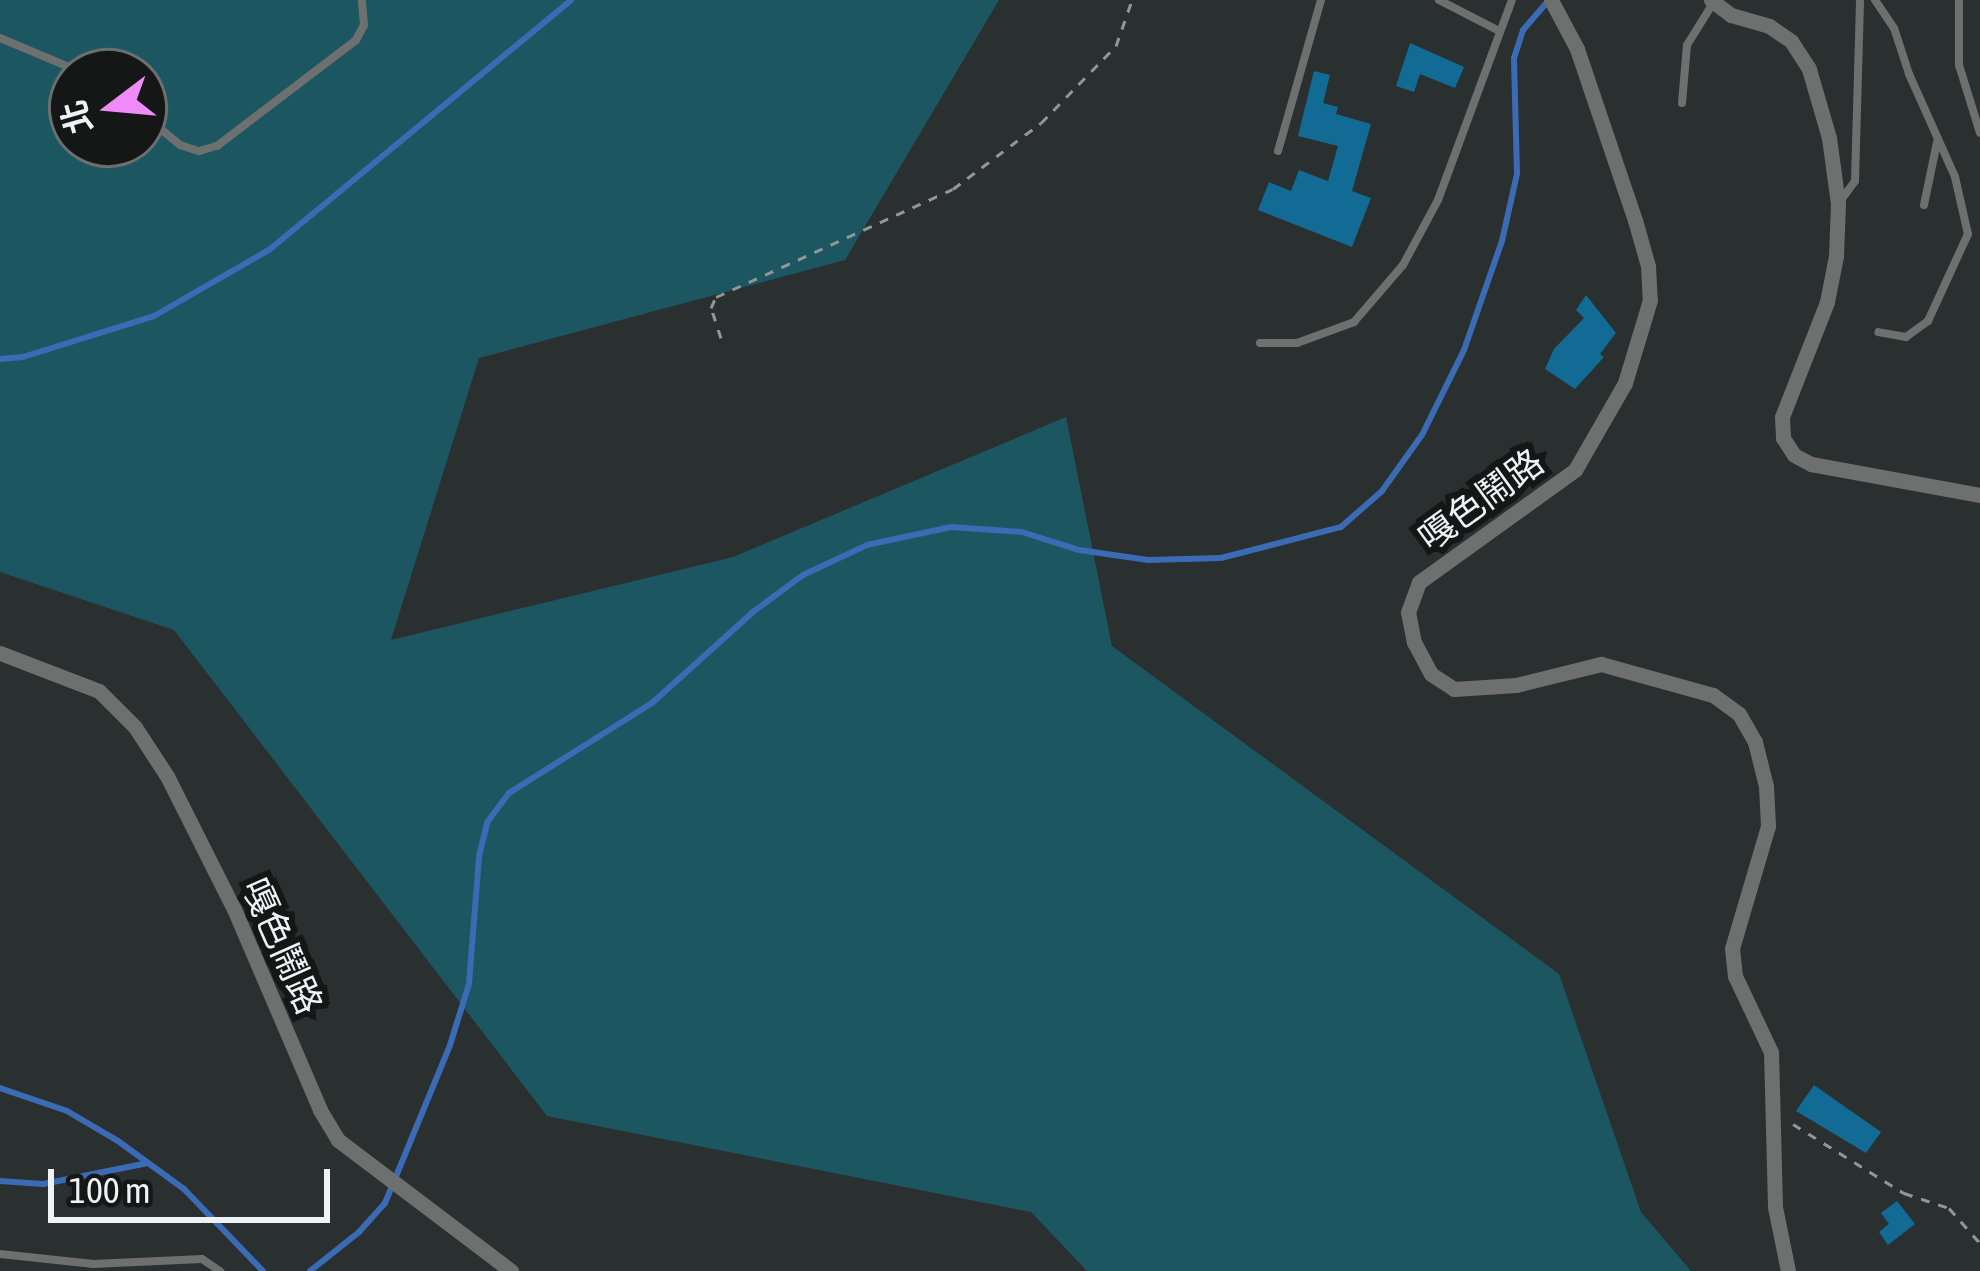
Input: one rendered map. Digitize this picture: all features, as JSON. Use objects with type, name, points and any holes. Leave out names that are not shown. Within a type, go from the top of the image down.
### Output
[{"type":"street","name":"嘎色鬧路","points":[[1551,0],[1577,49],[1635,220],[1648,266],[1649,300],[1624,382],[1575,470],[1419,582],[1408,613],[1414,642],[1431,674],[1454,689],[1516,685],[1601,664],[1713,695],[1739,714],[1755,742],[1766,786],[1768,826],[1732,948],[1736,976],[1772,1052],[1775,1207],[1788,1271]]},
{"type":"street","points":[[1712,2],[1791,41],[1810,69],[1829,138],[1838,204],[1836,256],[1827,302],[1782,417],[1783,438],[1794,455],[1811,464],[1980,495]]},
{"type":"street","name":"嘎色鬧路","points":[[0,653],[99,692],[136,727],[167,776],[234,909],[320,1110],[338,1140],[511,1271]]},
{"type":"lane","points":[[168,135],[199,151],[217,146],[356,40],[364,25],[362,0]]},
{"type":"lane","points":[[1278,151],[1321,0]]},
{"type":"lane","points":[[1439,0],[1497,30]]},
{"type":"lane","points":[[1260,343],[1297,343],[1328,334],[1354,322],[1382,293],[1438,200],[1497,30],[1512,0]]},
{"type":"lane","points":[[1838,204],[1855,181],[1860,0]]},
{"type":"lane","points":[[1875,0],[1894,28],[1966,206],[1964,248],[1928,321],[1906,337],[1879,332]]},
{"type":"lane","points":[[1959,0],[1959,65],[1980,133]]},
{"type":"lane","points":[[1682,104],[1687,45],[1712,2]]},
{"type":"lane","points":[[0,38],[48,58]]},
{"type":"lane","points":[[1924,206],[1937,141]]},
{"type":"lane","points":[[0,1254],[93,1264],[202,1259],[220,1271]]},
{"type":"path","points":[[721,338],[711,308],[716,297],[953,189],[1041,123],[1116,46],[1132,0]]},
{"type":"path","points":[[1776,1113],[1904,1192],[1949,1208],[1980,1243]]},
{"type":"shaded area","points":[[0,0],[999,0],[845,260],[479,358],[391,640],[733,557],[1066,417],[1112,646],[1559,974],[1641,1212],[1691,1271],[1087,1271],[1031,1212],[547,1116],[174,630],[0,572]]},
{"type":"building","points":[[1410,43],[1464,67],[1455,88],[1420,74],[1414,92],[1396,86]]},
{"type":"building","points":[[1314,71],[1330,75],[1323,103],[1338,107],[1336,114],[1371,124],[1352,191],[1371,198],[1352,247],[1258,210],[1269,182],[1291,191],[1299,170],[1328,181],[1338,146],[1298,136]]},
{"type":"building","points":[[1586,295],[1616,333],[1600,354],[1604,357],[1575,389],[1545,369],[1554,349],[1584,318],[1576,310]]},
{"type":"building","points":[[1814,1085],[1881,1132],[1866,1153],[1796,1111]]},
{"type":"building","points":[[1897,1201],[1915,1224],[1888,1245],[1879,1232],[1889,1224],[1881,1213]]},
{"type":"waterway","points":[[0,359],[23,357],[154,316],[269,250],[571,0]]},
{"type":"waterway","points":[[310,1271],[359,1232],[385,1203],[450,1045],[469,984],[479,856],[488,821],[509,793],[652,703],[753,612],[803,575],[867,545],[951,527],[1022,532],[1079,550],[1148,560],[1221,558],[1341,527],[1382,491],[1422,435],[1464,350],[1502,241],[1517,174],[1514,58],[1523,30],[1547,2]]},
{"type":"waterway","points":[[0,1088],[67,1111],[118,1141],[184,1189],[263,1271]]},
{"type":"waterway","points":[[0,1181],[43,1184],[148,1163]]}]
